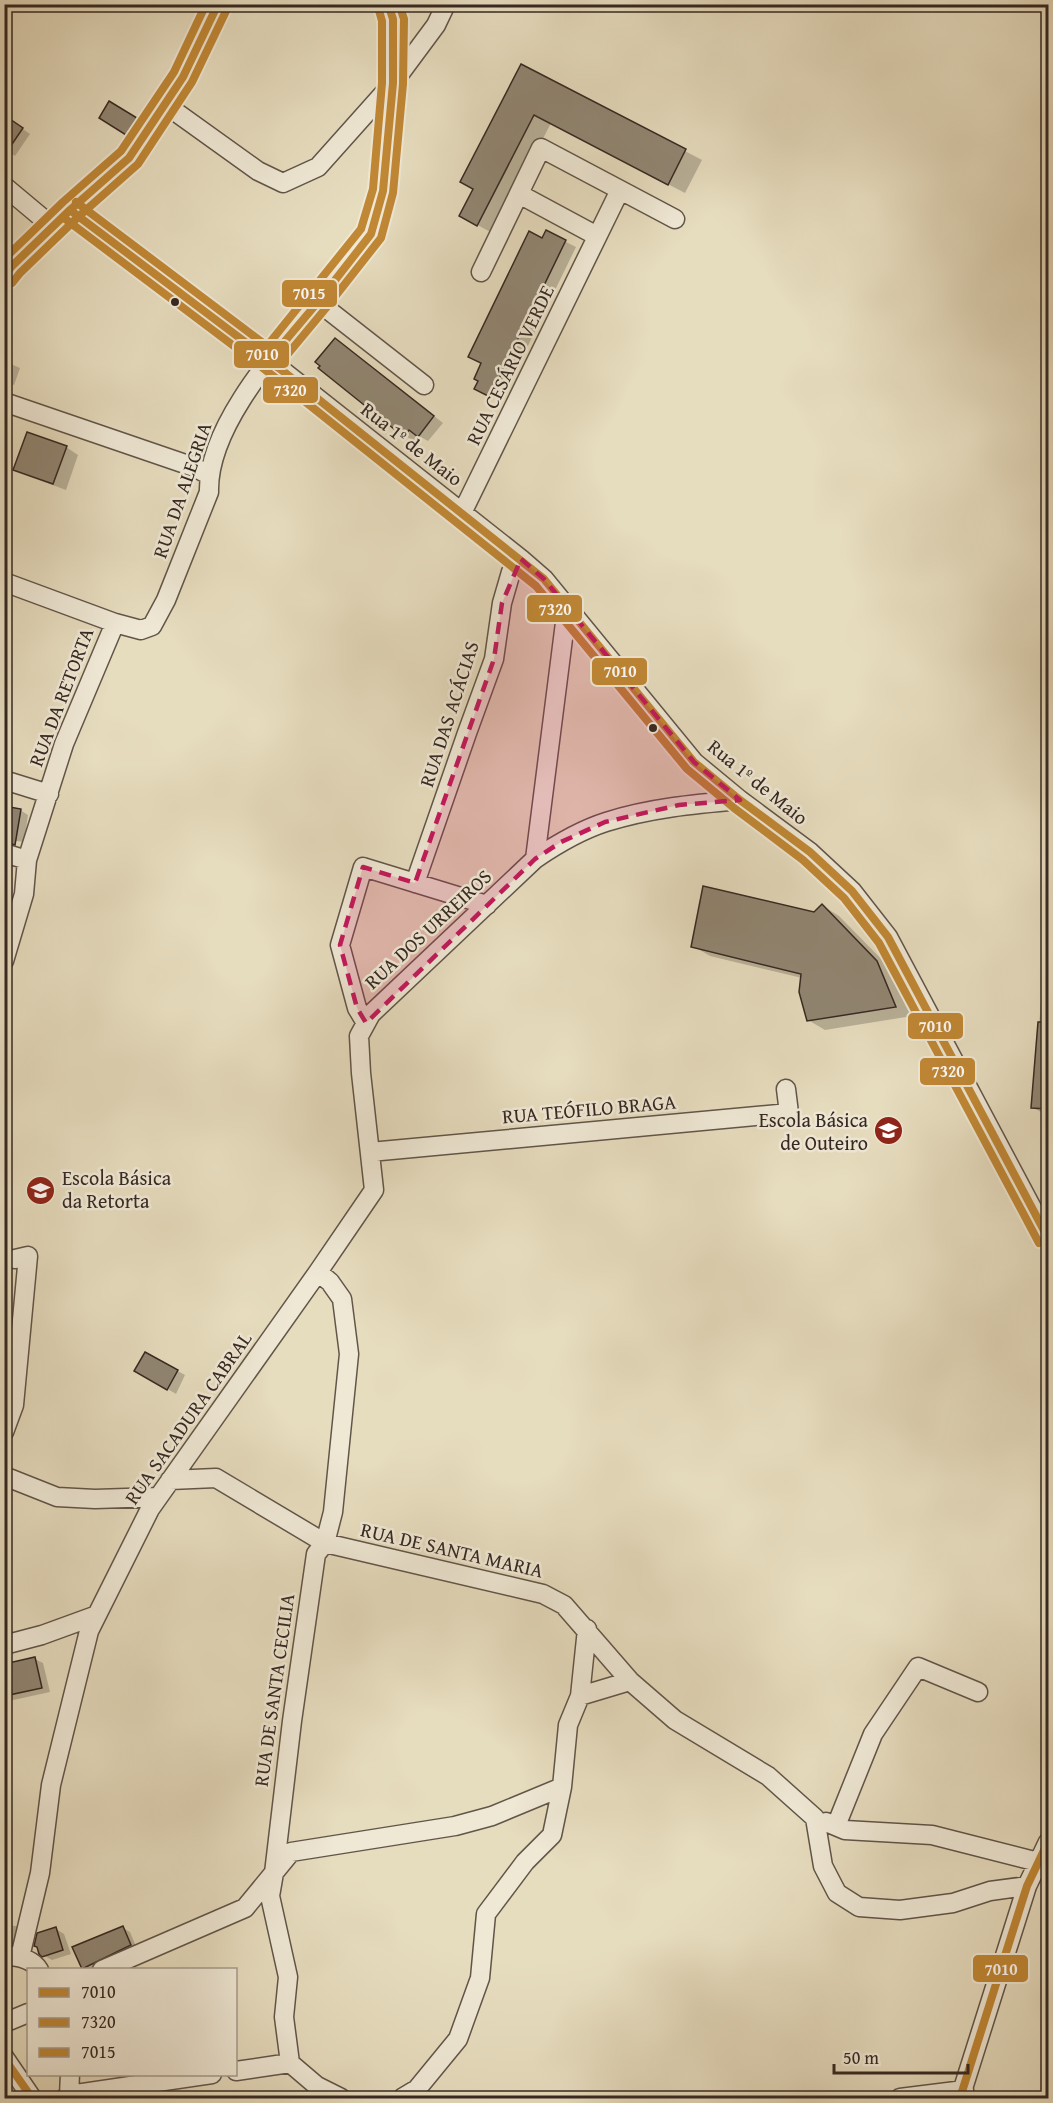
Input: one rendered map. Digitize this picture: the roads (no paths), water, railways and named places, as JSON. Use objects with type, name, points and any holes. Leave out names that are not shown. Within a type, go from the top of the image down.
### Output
[{"type":"street","points":[[4,277],[12,266],[70,210],[129,158],[166,105],[205,34],[218,4]]},
{"type":"street","name":"RUA DA ALEGRIA","points":[[4,582],[115,623],[141,630],[152,626],[166,600],[209,492],[209,475],[221,439],[241,401],[256,375],[318,302],[371,234],[382,191],[393,82],[393,19],[388,4]]},
{"type":"street","points":[[166,105],[258,171],[284,183],[318,166],[393,82],[436,25],[446,4]]},
{"type":"street","points":[[481,272],[541,148],[675,219]]},
{"type":"street","points":[[4,186],[53,227]]},
{"type":"street","name":"RUA CESÁRIO VERDE","points":[[462,513],[620,190]]},
{"type":"street","points":[[519,194],[597,236]]},
{"type":"street","points":[[70,210],[269,360]]},
{"type":"street","points":[[318,302],[424,385]]},
{"type":"street","name":"Rua 1º de Maio","points":[[269,360],[544,579],[694,762],[740,800],[810,852],[852,891],[888,937],[1048,1238]]},
{"type":"street","points":[[4,402],[194,467],[209,475]]},
{"type":"street","name":"RUA DAS ACÁCIAS","points":[[415,883],[494,659],[502,603],[511,572],[521,559]]},
{"type":"street","points":[[535,859],[567,607]]},
{"type":"street","name":"RUA DA RETORTA","points":[[6,952],[24,894],[27,860],[64,744],[115,623]]},
{"type":"street","points":[[4,780],[49,794]]},
{"type":"street","name":"RUA DOS URREIROS","points":[[366,1023],[371,1014],[535,859],[561,842],[605,822],[680,805],[740,800]]},
{"type":"street","points":[[4,853],[27,860]]},
{"type":"street","points":[[318,1272],[374,1190],[360,1036],[366,1023],[357,1008],[340,945],[363,867],[487,905]]},
{"type":"street","name":"RUA TEÓFILO BRAGA","points":[[370,1152],[789,1113],[786,1089]]},
{"type":"street","points":[[4,1432],[14,1405],[28,1256],[15,1259]]},
{"type":"street","name":"RUA SACADURA CABRAL","points":[[38,1968],[37,1965],[12,1956],[40,1873],[51,1785],[89,1630],[150,1509],[318,1272]]},
{"type":"street","name":"RUA DE SANTA CECILIA","points":[[290,2063],[284,2016],[288,1977],[270,1896],[316,1554],[325,1543],[333,1512],[349,1354],[342,1299],[330,1281],[318,1272]]},
{"type":"street","points":[[4,1476],[57,1497],[95,1499],[158,1497]]},
{"type":"street","name":"RUA DE SANTA MARIA","points":[[170,1480],[216,1478],[325,1543],[543,1594],[564,1605],[630,1681],[675,1720],[768,1776],[815,1818]]},
{"type":"street","points":[[4,1645],[42,1635],[97,1615]]},
{"type":"street","points":[[402,2098],[417,2089],[458,2039],[480,1978],[486,1914],[525,1862],[552,1835],[562,1787],[568,1725],[580,1696],[587,1629]]},
{"type":"street","points":[[836,1826],[873,1734],[918,1667],[978,1692]]},
{"type":"street","points":[[580,1696],[630,1681]]},
{"type":"street","points":[[107,1968],[245,1908],[291,1852],[454,1826],[492,1816],[562,1787]]},
{"type":"street","points":[[815,1818],[844,1830],[932,1834],[1038,1862]]},
{"type":"street","points":[[815,1818],[823,1866],[837,1893],[859,1906],[900,1910],[953,1902],[990,1891],[1027,1886]]},
{"type":"street","points":[[900,2098],[962,2094],[1027,1886],[1048,1842]]},
{"type":"street","points":[[4,2023],[27,2013]]},
{"type":"street","points":[[4,2057],[32,2098]]},
{"type":"street","points":[[237,2071],[290,2063],[311,2092],[341,2098]]},
{"type":"street","points":[[70,2076],[67,2097],[199,2076]]},
{"type":"place","name":"Escola Básica de Outeiro","points":[[889,1131]]},
{"type":"place","name":"Escola Básica da Retorta","points":[[41,1190]]}]
